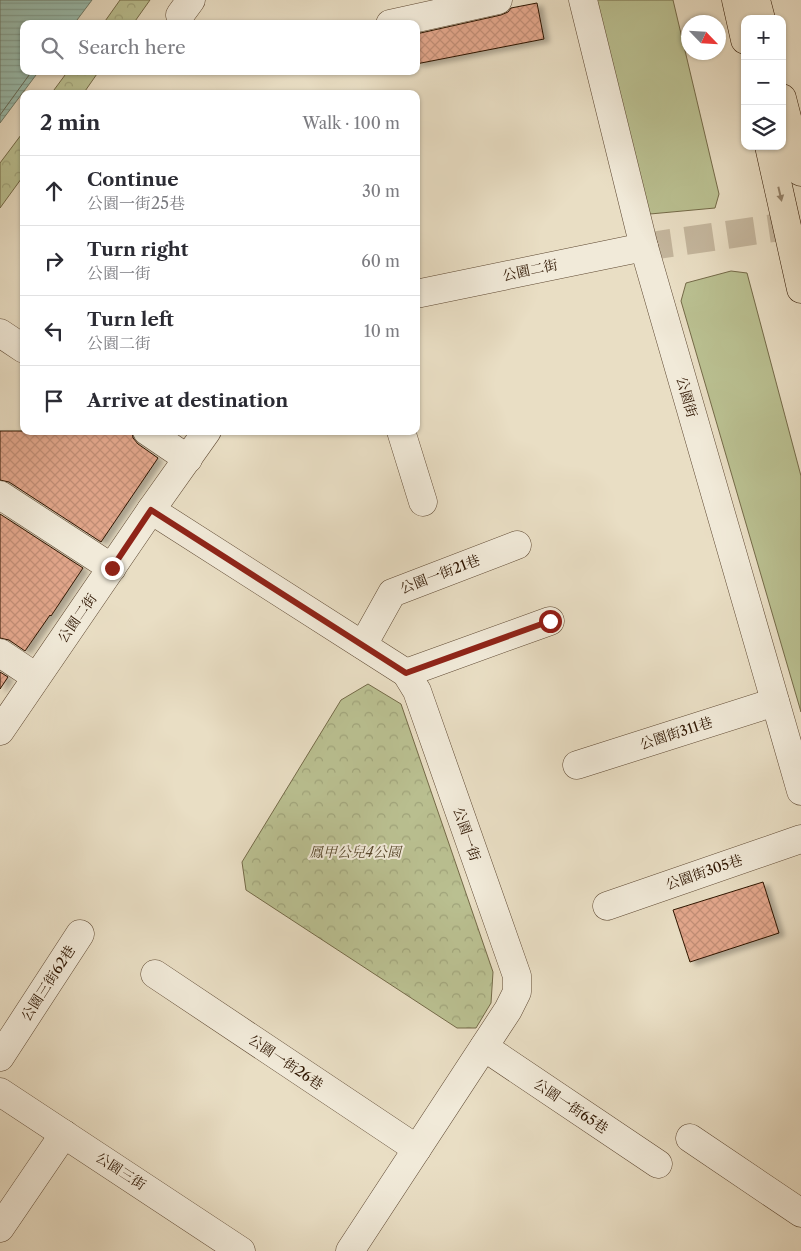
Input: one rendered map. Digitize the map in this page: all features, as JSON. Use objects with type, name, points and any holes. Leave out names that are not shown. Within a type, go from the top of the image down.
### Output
[{"type":"highway","points":[[736,0],[741,22]]},
{"type":"highway","points":[[756,0],[760,15]]},
{"type":"highway","points":[[784,105],[801,172]]},
{"type":"highway","points":[[770,150],[801,289]]},
{"type":"street","points":[[408,20],[498,0]]},
{"type":"street","name":"公園街","points":[[582,0],[644,247],[801,791]]},
{"type":"street","name":"公園二街","points":[[420,293],[644,247]]},
{"type":"street","points":[[0,333],[20,346]]},
{"type":"street","points":[[153,435],[188,459]]},
{"type":"street","name":"公園二街","points":[[0,732],[36,677],[204,435]]},
{"type":"street","points":[[402,435],[424,502]]},
{"type":"street","points":[[0,495],[112,568]]},
{"type":"street","name":"公園一街","points":[[151,510],[406,673],[417,691],[517,976],[517,992],[508,1010],[350,1251]]},
{"type":"street","name":"公園一街21巷","points":[[363,645],[392,593],[517,545]]},
{"type":"street","points":[[406,673],[550,621]]},
{"type":"street","points":[[0,653],[36,677]]},
{"type":"street","name":"公園街311巷","points":[[577,765],[775,702]]},
{"type":"street","name":"公園街305巷","points":[[608,906],[801,839]]},
{"type":"street","name":"公園三街62巷","points":[[0,1057],[80,934]]},
{"type":"street","name":"公園一街26巷","points":[[154,974],[417,1149]]},
{"type":"street","name":"公園一街65巷","points":[[484,1047],[658,1164]]},
{"type":"street","name":"公園三街","points":[[0,1092],[242,1251]]},
{"type":"street","points":[[0,1228],[64,1134]]},
{"type":"street","points":[[690,1138],[801,1213]]},
{"type":"green space","points":[[120,0],[150,0],[136,20],[106,20]]},
{"type":"green space","points":[[588,0],[673,0],[681,34],[681,60],[687,60],[719,194],[715,208],[650,214],[641,202]]},
{"type":"green space","points":[[65,75],[96,75],[86,90],[54,90]]},
{"type":"green space","points":[[20,136],[20,180],[0,208],[0,163]]},
{"type":"green space","points":[[731,271],[747,273],[801,476],[801,712],[681,301],[686,283]]},
{"type":"green space","name":"鳳甲公兒4公園","points":[[368,684],[401,704],[493,972],[491,1003],[476,1028],[457,1028],[246,890],[242,862],[341,700]]},
{"type":"water","points":[[0,0],[92,0],[77,20],[20,20],[20,75],[36,75],[25,90],[20,90],[20,96],[0,123]]},
{"type":"building","points":[[537,3],[544,39],[420,63],[420,33],[501,15],[508,12],[511,8]]},
{"type":"building","points":[[0,431],[20,431],[20,435],[133,435],[138,444],[158,458],[101,542],[9,482],[0,480]]},
{"type":"building","points":[[0,514],[83,568],[25,651],[9,640],[0,638]]},
{"type":"building","points":[[0,672],[8,677],[0,689]]},
{"type":"building","points":[[763,882],[779,933],[690,962],[673,910]]},
{"type":"tunnel","points":[[644,247],[801,224]]},
{"type":"route","points":[[112,568],[151,510],[406,673],[550,621]]}]
